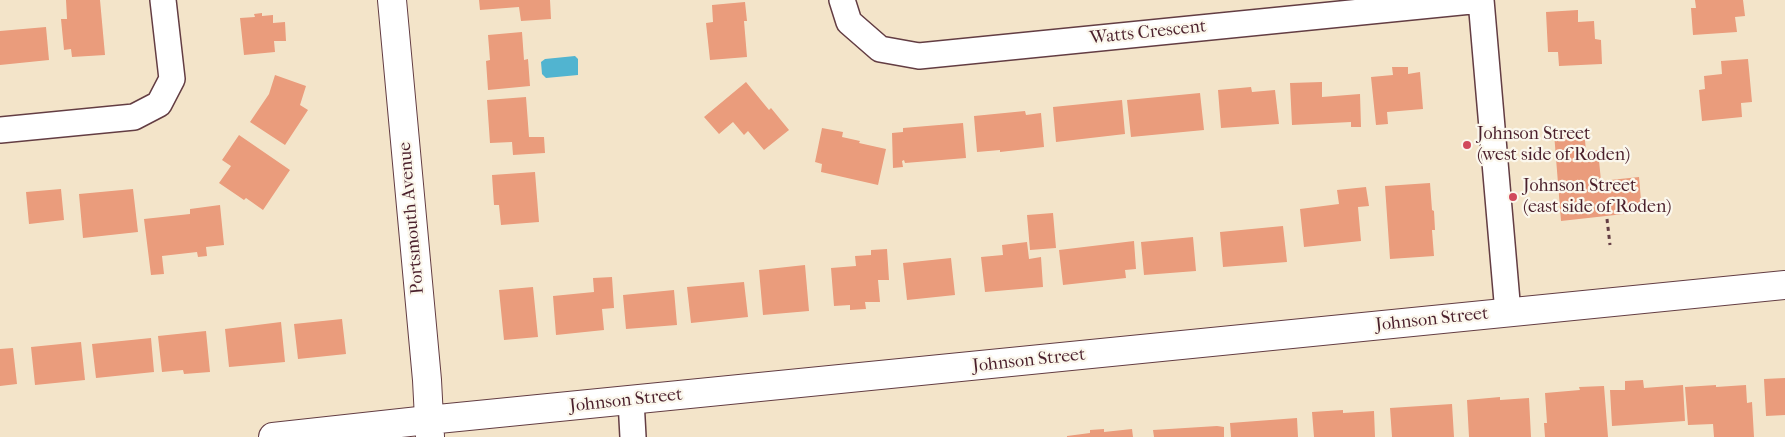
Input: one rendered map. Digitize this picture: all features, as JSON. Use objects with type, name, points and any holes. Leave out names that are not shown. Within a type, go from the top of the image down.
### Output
[{"type":"main road","name":"Portsmouth Avenue","points":[[392,0],[426,374],[429,429]]},
{"type":"main road","name":"Johnson Street","points":[[273,437],[429,429],[631,400],[1785,285]]},
{"type":"street","points":[[0,130],[134,117],[159,104],[172,79],[163,0]]},
{"type":"street","name":"Watts Crescent","points":[[842,0],[849,22],[880,49],[919,56],[1481,0]]},
{"type":"street","points":[[1481,0],[1508,313]]},
{"type":"street","points":[[631,400],[633,437]]},
{"type":"path","points":[[1607,219],[1610,245]]},
{"type":"water","points":[[575,56],[578,59],[578,75],[546,78],[542,74],[541,62],[545,59]]},
{"type":"building","points":[[66,0],[100,0],[105,55],[72,57],[71,49],[64,50],[61,19],[67,19]]},
{"type":"building","points":[[479,0],[550,0],[551,19],[521,21],[519,7],[480,10]]},
{"type":"building","points":[[1695,0],[1743,0],[1745,16],[1735,17],[1737,32],[1693,35],[1691,8],[1696,8]]},
{"type":"building","points":[[745,2],[747,21],[744,21],[747,57],[710,60],[706,23],[713,22],[712,5]]},
{"type":"building","points":[[1578,10],[1578,22],[1594,21],[1595,39],[1601,40],[1602,64],[1559,66],[1558,52],[1548,52],[1546,12]]},
{"type":"building","points":[[262,13],[262,16],[273,15],[273,23],[285,22],[286,41],[274,41],[275,52],[244,55],[240,18],[255,17],[254,14]]},
{"type":"building","points":[[46,27],[49,60],[0,65],[0,31]]},
{"type":"building","points":[[522,32],[524,60],[528,59],[530,86],[488,90],[486,61],[490,60],[488,35]]},
{"type":"building","points":[[1748,59],[1752,102],[1741,103],[1742,117],[1702,121],[1699,90],[1705,89],[1704,76],[1722,74],[1721,61]]},
{"type":"building","points":[[1392,67],[1408,67],[1408,74],[1420,72],[1423,109],[1387,112],[1388,124],[1376,125],[1371,77],[1393,75]]},
{"type":"building","points":[[275,75],[306,86],[300,105],[308,110],[285,145],[250,122],[269,94]]},
{"type":"building","points":[[746,82],[769,110],[771,108],[789,130],[764,150],[748,131],[744,135],[733,122],[719,134],[704,117]]},
{"type":"building","points":[[1322,82],[1322,97],[1360,94],[1361,127],[1351,127],[1351,122],[1292,125],[1290,83]]},
{"type":"building","points":[[1251,87],[1252,92],[1275,90],[1279,124],[1221,128],[1218,90]]},
{"type":"building","points":[[1200,93],[1204,130],[1131,137],[1127,100]]},
{"type":"building","points":[[526,97],[529,137],[544,137],[545,153],[513,155],[512,142],[490,143],[487,100]]},
{"type":"building","points":[[1122,100],[1125,134],[1056,142],[1053,107]]},
{"type":"building","points":[[1025,111],[1026,115],[1041,113],[1044,147],[1000,152],[1000,150],[977,152],[974,116]]},
{"type":"building","points":[[963,123],[966,158],[905,163],[904,160],[902,161],[903,167],[893,168],[892,133],[903,132],[903,128]]},
{"type":"building","points":[[822,128],[843,132],[842,137],[886,149],[878,185],[821,172],[822,164],[815,162]]},
{"type":"building","points":[[1584,130],[1586,151],[1598,150],[1601,181],[1639,177],[1642,212],[1561,221],[1554,133]]},
{"type":"building","points":[[239,135],[290,170],[263,210],[219,183],[231,166],[222,160]]},
{"type":"building","points":[[535,172],[539,222],[501,225],[499,205],[494,205],[492,175]]},
{"type":"building","points":[[1430,183],[1432,210],[1434,211],[1435,230],[1432,230],[1434,256],[1390,259],[1385,186]]},
{"type":"building","points":[[1366,187],[1369,206],[1358,207],[1361,241],[1304,247],[1300,209],[1339,204],[1337,190]]},
{"type":"building","points":[[61,189],[64,220],[29,224],[26,192]]},
{"type":"building","points":[[133,189],[138,232],[83,238],[79,194]]},
{"type":"building","points":[[220,205],[224,245],[206,247],[207,256],[198,257],[197,252],[162,256],[164,274],[151,275],[144,219],[190,214],[190,209]]},
{"type":"building","points":[[1053,213],[1056,248],[1030,250],[1027,215]]},
{"type":"building","points":[[1283,226],[1287,262],[1223,267],[1220,232]]},
{"type":"building","points":[[1193,237],[1196,271],[1144,275],[1141,242]]},
{"type":"building","points":[[1134,241],[1136,269],[1125,270],[1126,278],[1063,285],[1059,250]]},
{"type":"building","points":[[1027,242],[1029,259],[1041,257],[1043,287],[985,292],[981,257],[1003,255],[1002,245]]},
{"type":"building","points":[[887,249],[889,280],[878,280],[880,302],[865,302],[866,309],[850,310],[850,305],[834,306],[831,268],[856,266],[855,256],[871,255],[871,250]]},
{"type":"building","points":[[951,258],[955,295],[907,300],[903,263]]},
{"type":"building","points":[[805,265],[809,311],[763,315],[759,270]]},
{"type":"building","points":[[612,277],[614,308],[602,309],[604,330],[556,335],[553,296],[594,292],[593,278]]},
{"type":"building","points":[[744,282],[748,317],[691,323],[687,287]]},
{"type":"building","points":[[533,287],[538,337],[504,340],[499,290]]},
{"type":"building","points":[[674,290],[677,325],[626,329],[623,295]]},
{"type":"building","points":[[342,319],[346,354],[298,359],[294,324]]},
{"type":"building","points":[[281,322],[285,362],[229,367],[225,329]]},
{"type":"building","points":[[206,331],[210,372],[184,374],[183,370],[162,372],[158,336]]},
{"type":"building","points":[[151,338],[154,372],[96,378],[92,344]]},
{"type":"building","points":[[81,342],[85,380],[35,385],[31,347]]},
{"type":"building","points":[[13,348],[17,384],[0,386],[0,349]]},
{"type":"building","points":[[1785,378],[1785,415],[1766,416],[1764,379]]},
{"type":"building","points":[[1643,380],[1644,388],[1683,385],[1685,421],[1612,426],[1610,390],[1625,390],[1625,381]]},
{"type":"building","points":[[1716,385],[1716,387],[1746,385],[1747,403],[1752,402],[1754,437],[1714,437],[1713,424],[1688,425],[1685,387]]},
{"type":"building","points":[[1604,386],[1608,437],[1545,437],[1544,423],[1547,423],[1545,393],[1580,390],[1579,387]]},
{"type":"building","points":[[1500,397],[1500,400],[1529,398],[1531,437],[1469,437],[1467,400]]},
{"type":"building","points":[[1452,404],[1454,437],[1392,437],[1390,408]]},
{"type":"building","points":[[1343,410],[1343,413],[1374,411],[1375,437],[1314,437],[1312,412]]},
{"type":"building","points":[[1297,418],[1298,437],[1231,437],[1230,423]]},
{"type":"building","points":[[1224,427],[1224,437],[1154,437],[1153,430]]},
{"type":"building","points":[[1104,429],[1104,432],[1132,429],[1133,437],[1067,437],[1090,433],[1090,430]]},
{"type":"place","name":"Johnson Street (west side of Roden)","points":[[1467,145]]},
{"type":"place","name":"Johnson Street (east side of Roden)","points":[[1513,197]]}]
